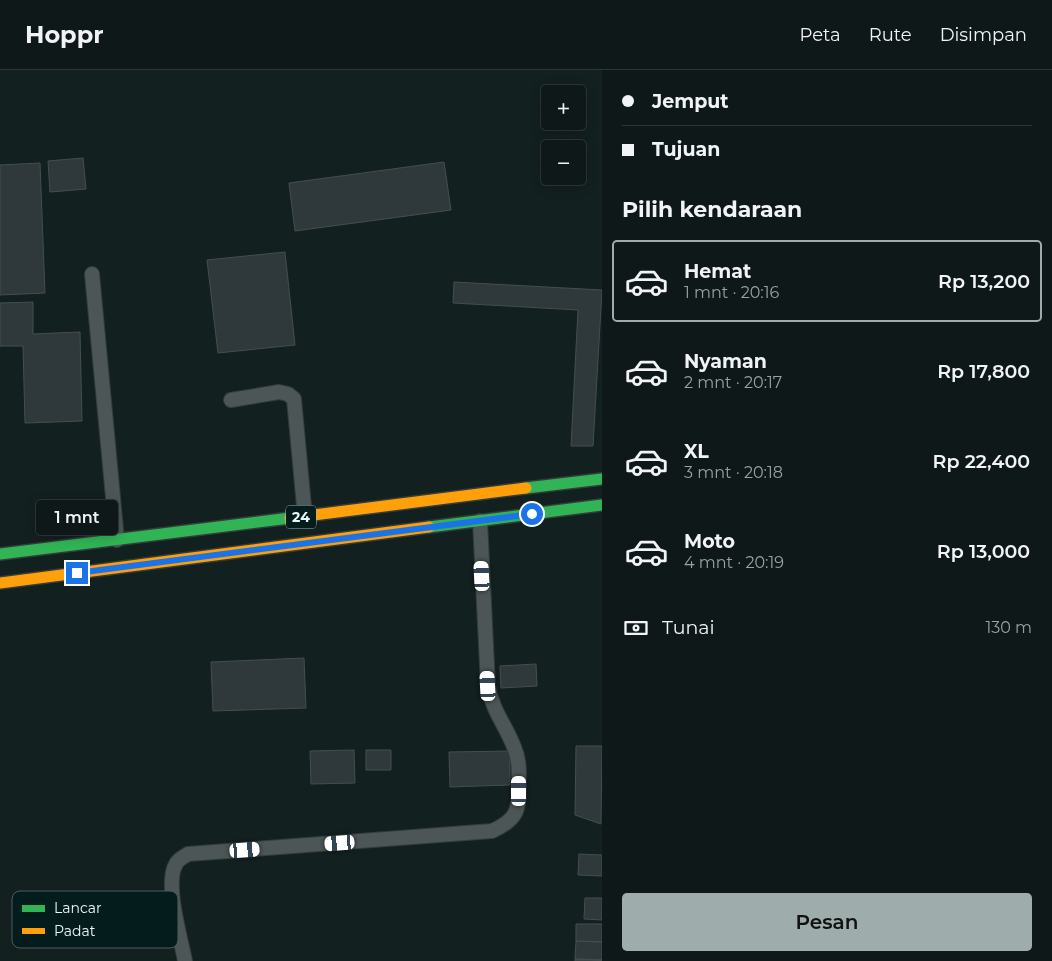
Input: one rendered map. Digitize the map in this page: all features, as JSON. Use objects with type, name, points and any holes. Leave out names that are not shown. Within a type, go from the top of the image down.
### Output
[{"type":"highway","name":"24","points":[[0,554],[602,479]]},
{"type":"highway","name":"24","points":[[0,583],[602,505]]},
{"type":"lane","points":[[92,274],[118,540]]},
{"type":"lane","points":[[231,400],[280,392],[288,394],[294,400],[305,517]]},
{"type":"lane","points":[[172,891],[172,873],[176,862],[188,854],[492,832],[504,826],[513,817],[519,805],[519,763],[515,748],[491,703],[488,686],[480,521]]},
{"type":"lane","points":[[178,923],[185,961]]},
{"type":"building","points":[[83,158],[86,189],[50,192],[48,161]]},
{"type":"building","points":[[444,162],[451,210],[295,231],[289,183]]},
{"type":"building","points":[[40,163],[45,293],[0,295],[0,165]]},
{"type":"building","points":[[285,252],[295,345],[218,353],[207,260]]},
{"type":"building","points":[[454,282],[602,290],[593,446],[571,446],[578,310],[453,303]]},
{"type":"building","points":[[33,302],[33,334],[80,332],[82,421],[25,423],[23,346],[0,346],[0,303]]},
{"type":"building","points":[[304,658],[306,708],[213,711],[211,662]]},
{"type":"building","points":[[536,664],[537,686],[501,688],[500,666]]},
{"type":"building","points":[[576,746],[602,746],[601,824],[575,815]]},
{"type":"building","points":[[354,750],[355,783],[311,784],[310,751]]},
{"type":"building","points":[[366,750],[391,750],[391,770],[366,770]]},
{"type":"building","points":[[510,751],[510,785],[450,787],[449,752]]},
{"type":"building","points":[[579,854],[602,855],[602,876],[578,875]]},
{"type":"building","points":[[585,898],[602,898],[602,920],[584,919]]},
{"type":"building","points":[[576,924],[602,924],[602,942],[576,941]]},
{"type":"building","points":[[576,941],[602,942],[602,960],[575,959]]},
{"type":"building","points":[[575,959],[602,960],[602,961],[575,961]]},
{"type":"traffic: fast","points":[[526,488],[602,479]]},
{"type":"traffic: fast","points":[[429,527],[602,505]]},
{"type":"traffic: fast","points":[[0,554],[290,518]]},
{"type":"traffic: slow","points":[[290,518],[526,488]]},
{"type":"traffic: slow","points":[[0,583],[429,527]]},
{"type":"route","points":[[77,573],[532,514]]}]
